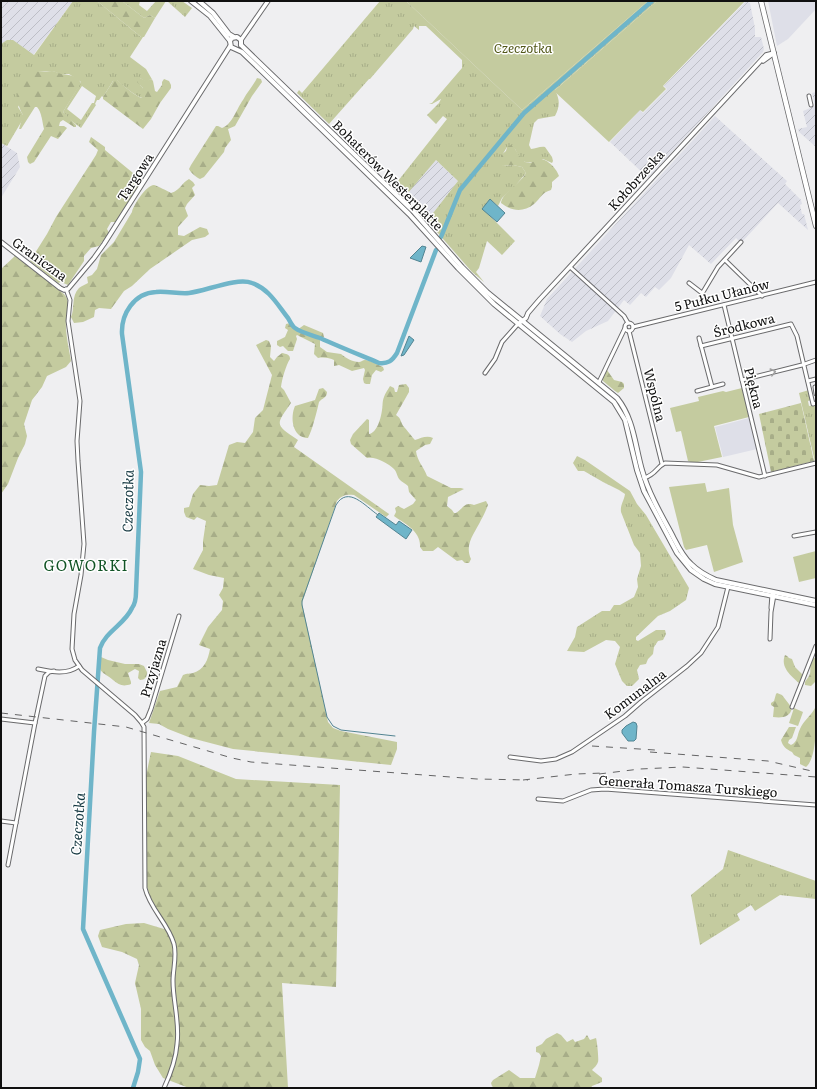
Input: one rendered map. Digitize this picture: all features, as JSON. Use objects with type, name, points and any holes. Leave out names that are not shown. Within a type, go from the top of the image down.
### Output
[{"type":"main road","name":"Bohaterów Westerplatte","points":[[191,1],[210,16],[232,46],[242,52],[437,241]]},
{"type":"main road","name":"Bohaterów Westerplatte","points":[[199,1],[210,10],[229,34],[238,40],[412,211],[442,247],[478,284],[519,322]]},
{"type":"main road","points":[[761,1],[816,226]]},
{"type":"main road","points":[[232,46],[238,40]]},
{"type":"main road","points":[[232,46],[238,40]]},
{"type":"main road","points":[[519,322],[599,382],[617,398],[628,415],[644,478],[653,498],[680,549],[694,567],[706,576],[716,580],[816,605]]},
{"type":"main road","points":[[519,322],[616,404],[625,420],[637,470],[644,491],[684,564],[698,576],[710,582],[728,587],[816,601]]},
{"type":"street","points":[[238,40],[254,22],[268,1]]},
{"type":"street","name":"Targowa","points":[[67,289],[104,244],[232,46]]},
{"type":"street","name":"Kołobrzeska","points":[[519,322],[526,318],[528,313],[682,144],[760,62],[770,57],[774,52]]},
{"type":"street","points":[[809,96],[811,105]]},
{"type":"street","name":"Graniczna","points":[[1,242],[60,288],[67,289]]},
{"type":"street","points":[[689,283],[703,293],[717,269],[741,242]]},
{"type":"street","points":[[725,260],[762,296]]},
{"type":"street","points":[[570,267],[624,316],[628,323],[633,327],[632,330],[629,331],[625,328]]},
{"type":"street","name":"5 Pułku Ułanów","points":[[633,327],[816,282]]},
{"type":"street","points":[[67,289],[70,300],[68,321],[80,401],[77,441],[84,544],[81,575],[74,614],[72,649],[74,658],[79,666],[135,715],[142,723],[144,728],[145,888],[149,901],[172,940],[174,950],[173,981],[177,1045],[172,1066],[164,1088]]},
{"type":"street","name":"Piękna","points":[[724,305],[765,476]]},
{"type":"street","points":[[485,373],[496,359],[502,342],[519,322]]},
{"type":"street","points":[[599,382],[628,323]]},
{"type":"street","name":"Środkowa","points":[[701,346],[791,324],[797,336],[804,363]]},
{"type":"street","name":"Wspólna","points":[[629,331],[662,464]]},
{"type":"street","points":[[699,338],[712,387]]},
{"type":"street","points":[[742,380],[816,360]]},
{"type":"street","points":[[804,363],[814,404]]},
{"type":"street","points":[[808,381],[816,379]]},
{"type":"street","points":[[697,391],[723,384]]},
{"type":"street","points":[[815,387],[816,394]]},
{"type":"street","points":[[644,478],[654,474],[662,464],[717,465],[759,477],[816,463]]},
{"type":"street","points":[[794,536],[816,532]]},
{"type":"street","name":"Komunalna","points":[[510,757],[541,761],[556,759],[572,752],[625,716],[702,653],[718,627],[728,587]]},
{"type":"street","points":[[770,639],[773,595]]},
{"type":"street","name":"Przyjazna","points":[[142,723],[147,719],[179,616]]},
{"type":"street","points":[[792,707],[816,646]]},
{"type":"street","points":[[38,669],[64,672],[71,671],[79,666]]},
{"type":"street","points":[[8,865],[45,676],[49,672],[54,671]]},
{"type":"street","points":[[1,719],[35,723]]},
{"type":"street","name":"Generała Tomasza Turskiego","points":[[538,799],[563,801],[591,790],[604,789],[816,805]]},
{"type":"street","points":[[1,820],[16,823]]},
{"type":"shaded area","points":[[1,1],[73,1],[20,73],[1,59]]},
{"type":"shaded area","points":[[746,1],[750,3],[755,28],[755,37],[761,37],[764,49],[763,52],[648,178],[610,142],[640,110],[643,113],[667,89],[664,86]]},
{"type":"shaded area","points":[[768,1],[816,1],[816,9],[788,39],[777,46]]},
{"type":"shaded area","points":[[816,92],[816,147],[799,132],[798,129],[807,127],[803,111],[815,106],[812,93]]},
{"type":"shaded area","points":[[715,116],[787,181],[785,184],[801,200],[802,204],[800,205],[802,214],[804,214],[808,230],[778,203],[741,243],[736,238],[711,264],[689,245],[671,278],[659,290],[655,287],[646,297],[641,293],[630,305],[624,300],[608,321],[586,331],[572,342],[560,334],[540,316],[547,299]]},
{"type":"shaded area","points":[[1,143],[17,153],[20,167],[1,198]]},
{"type":"shaded area","points":[[436,160],[458,181],[430,217],[406,194]]},
{"type":"shaded area","points":[[749,418],[757,449],[723,457],[715,427]]},
{"type":"green space","points":[[73,1],[97,1],[141,37],[143,37],[130,57],[146,69],[153,81],[151,79],[146,82],[140,78],[140,85],[144,91],[145,98],[142,98],[134,94],[117,80],[113,81],[103,97],[102,96],[99,100],[97,100],[96,105],[81,128],[69,119],[63,112],[81,82],[69,74],[60,74],[53,71],[38,72],[18,107],[23,115],[23,119],[7,146],[1,143],[1,44],[7,40],[13,40],[34,55]],"holes":[[[82,86],[96,96],[94,103],[92,103],[81,120],[67,109]]]},
{"type":"green space","points":[[97,1],[122,1],[144,18],[150,15],[155,18],[144,37],[141,37]]},
{"type":"green space","points":[[122,1],[140,1],[139,5],[147,11],[156,1],[166,1],[155,18],[150,15],[144,18]]},
{"type":"green space","points":[[167,1],[182,1],[192,8],[185,17]]},
{"type":"green space","points":[[380,1],[406,1],[522,110],[648,1],[657,1],[555,90],[559,103],[555,116],[538,119],[534,123],[529,145],[531,149],[545,147],[552,157],[552,163],[543,159],[529,163],[523,161],[515,149],[507,147],[501,157],[503,166],[513,165],[522,167],[526,173],[502,198],[498,206],[490,199],[483,209],[515,241],[502,255],[487,241],[479,268],[476,272],[484,282],[472,272],[416,208],[418,206],[430,217],[458,181],[436,160],[407,194],[411,198],[409,202],[394,186],[447,119],[443,116],[436,124],[427,115],[441,99],[432,104],[429,104],[432,103],[462,68],[462,60],[426,26],[419,26],[419,30],[414,26],[370,79],[329,124],[297,93],[299,90],[302,93]]},
{"type":"green space","name":"Czeczotka","points":[[406,1],[648,1],[522,110]]},
{"type":"green space","points":[[657,1],[745,1],[663,86],[666,89],[643,112],[640,110],[609,142],[554,91]]},
{"type":"green space","points":[[32,70],[39,72],[53,71],[70,75],[77,78],[81,83],[63,112],[76,125],[76,127],[63,120],[60,122],[59,126],[64,126],[67,128],[58,139],[51,136],[34,162],[30,164],[27,157],[44,129],[42,117],[37,107],[35,107],[21,129],[19,129],[23,115],[18,102],[17,90],[22,79]]},
{"type":"green space","points":[[115,78],[141,98],[144,98],[145,96],[143,95],[143,88],[137,82],[138,79],[140,78],[146,81],[151,79],[153,81],[155,91],[157,92],[164,79],[169,81],[171,88],[143,129],[103,99]]},
{"type":"green space","points":[[257,78],[261,79],[262,82],[252,96],[235,126],[228,129],[231,140],[224,152],[204,177],[200,179],[198,178],[189,169],[191,165],[216,126],[222,128],[229,123]]},
{"type":"green space","points":[[91,137],[105,147],[105,150],[133,173],[142,178],[142,182],[116,222],[111,222],[107,229],[109,233],[99,246],[91,248],[84,256],[84,261],[68,285],[61,282],[58,283],[30,261],[96,155],[98,150],[89,142]]},
{"type":"green space","points":[[511,145],[525,162],[530,163],[537,159],[545,160],[554,167],[559,176],[552,182],[551,190],[543,194],[530,207],[521,210],[509,208],[501,203],[504,196],[526,173],[522,167],[513,165],[503,166],[501,164],[501,155],[506,151],[507,147]]},
{"type":"green space","points":[[189,179],[195,185],[192,188],[195,195],[185,208],[188,216],[178,227],[178,235],[184,236],[200,227],[207,229],[209,234],[205,237],[192,240],[150,269],[132,286],[124,291],[111,309],[99,308],[95,310],[94,317],[83,322],[74,323],[71,317],[77,291],[80,287],[88,283],[87,277],[92,275],[97,269],[101,255],[114,242],[137,201],[147,188],[154,185],[171,193],[177,190]]},
{"type":"green space","points":[[15,256],[66,297],[68,306],[66,330],[71,361],[66,367],[47,376],[42,387],[32,400],[24,424],[27,436],[25,444],[8,484],[1,494],[1,269]]},
{"type":"green space","points":[[290,323],[291,326],[297,330],[304,325],[323,333],[324,337],[320,340],[320,347],[327,352],[341,354],[354,361],[369,361],[383,367],[384,370],[381,372],[376,370],[372,375],[370,384],[366,384],[364,383],[363,379],[364,368],[352,371],[339,365],[334,366],[334,360],[318,358],[314,354],[315,344],[297,335],[293,351],[288,351],[283,346],[280,347],[277,345],[277,341],[285,337],[288,330],[285,328],[286,324]]},
{"type":"green space","points":[[266,340],[269,341],[271,346],[270,357],[274,361],[282,353],[288,354],[290,357],[284,372],[281,387],[291,403],[282,416],[280,424],[285,431],[298,440],[294,447],[389,514],[386,517],[354,495],[344,495],[337,501],[302,603],[328,722],[333,728],[341,731],[397,742],[397,749],[391,765],[233,749],[191,738],[159,724],[149,723],[160,691],[177,687],[183,675],[200,670],[208,657],[210,649],[199,645],[208,627],[222,610],[223,601],[219,595],[223,588],[224,578],[209,575],[193,569],[203,550],[206,521],[197,517],[194,520],[186,517],[184,508],[189,507],[193,494],[200,485],[217,485],[229,445],[237,442],[245,443],[253,432],[255,418],[263,410],[272,375],[256,345]]},
{"type":"green space","points":[[607,370],[614,380],[624,384],[624,388],[618,393],[603,381],[603,376]]},
{"type":"green space","points":[[406,384],[409,388],[409,392],[396,415],[415,440],[426,437],[433,438],[430,444],[425,445],[416,451],[427,476],[451,488],[464,489],[448,497],[447,506],[454,513],[456,513],[468,504],[474,505],[486,501],[488,505],[470,543],[469,554],[471,559],[469,563],[465,563],[462,560],[457,561],[438,547],[433,551],[423,551],[420,547],[420,541],[412,528],[394,516],[396,512],[395,508],[398,506],[404,509],[413,504],[416,500],[409,492],[408,486],[400,480],[395,470],[385,462],[367,458],[351,444],[350,440],[353,434],[367,419],[369,420],[369,434],[374,431],[381,417],[383,399],[390,386],[394,388],[395,392],[397,392],[399,385]]},
{"type":"green space","points":[[323,388],[327,392],[326,396],[319,402],[313,426],[308,438],[303,437],[299,435],[294,426],[293,411],[295,406],[315,400],[319,389]]},
{"type":"green space","points":[[742,388],[749,417],[714,426],[722,457],[693,463],[688,461],[681,431],[676,432],[670,408],[699,401],[698,397]]},
{"type":"green space","points":[[809,390],[811,400],[808,401],[809,406],[816,404],[816,462],[799,393]]},
{"type":"green space","points":[[801,403],[814,461],[771,472],[759,414]]},
{"type":"green space","points":[[577,456],[630,491],[689,588],[686,600],[670,611],[658,616],[636,637],[636,640],[638,641],[656,630],[665,630],[666,634],[663,640],[658,641],[654,647],[653,654],[648,659],[646,664],[640,665],[637,670],[639,679],[632,686],[627,686],[622,681],[615,664],[620,647],[615,641],[606,640],[584,652],[567,651],[575,637],[577,627],[602,611],[610,611],[614,605],[620,605],[634,597],[638,587],[637,579],[641,566],[640,553],[634,545],[621,512],[625,494],[584,471],[578,471],[573,463]]},
{"type":"green space","points":[[705,483],[707,492],[729,488],[733,525],[743,562],[714,572],[707,545],[686,550],[684,547],[669,487]]},
{"type":"green space","points":[[816,551],[816,578],[799,582],[793,557]]},
{"type":"green space","points":[[785,655],[792,659],[795,667],[802,674],[799,683],[785,667]]},
{"type":"green space","points":[[101,657],[125,664],[139,664],[144,666],[147,672],[146,677],[140,680],[138,678],[139,671],[135,669],[128,673],[131,684],[119,684],[100,669]]},
{"type":"green space","points":[[816,657],[816,681],[811,686],[805,685],[805,682],[810,674],[811,661]]},
{"type":"green space","points":[[777,693],[782,695],[792,708],[789,714],[785,717],[773,717],[774,707],[771,703],[774,701]]},
{"type":"green space","points":[[794,708],[803,712],[798,726],[789,723]]},
{"type":"green space","points":[[815,708],[816,723],[814,749],[810,763],[806,767],[800,764],[800,758],[785,748],[781,740],[789,727],[796,727],[792,738],[788,743],[791,745],[793,744],[801,726]]},
{"type":"green space","points":[[151,752],[178,756],[236,779],[340,785],[336,987],[282,983],[288,1088],[189,1088],[163,1078],[155,1065],[150,1051],[145,1047],[141,1040],[141,1009],[135,983],[139,965],[137,959],[122,952],[102,947],[98,936],[100,930],[126,924],[144,923],[164,929],[167,925],[153,905],[147,887],[146,776]]},
{"type":"green space","points":[[728,850],[816,881],[816,899],[780,895],[755,911],[751,905],[737,914],[740,920],[700,945],[691,895],[723,869]]},
{"type":"green space","points":[[557,1033],[567,1042],[573,1039],[575,1042],[584,1039],[587,1035],[590,1040],[596,1038],[598,1061],[592,1070],[602,1078],[602,1082],[592,1086],[591,1088],[494,1088],[492,1086],[491,1083],[493,1080],[509,1070],[520,1078],[535,1078],[541,1056],[536,1052],[536,1047]]},
{"type":"water","points":[[490,199],[505,213],[497,222],[482,209]]},
{"type":"water","points":[[422,246],[426,247],[421,262],[410,258]]},
{"type":"water","points":[[409,336],[414,340],[404,355],[401,356]]},
{"type":"water","points":[[379,513],[396,525],[399,521],[412,530],[406,539],[376,517]]},
{"type":"water","points":[[633,722],[636,723],[637,726],[636,739],[634,741],[628,741],[622,733],[622,730]]},
{"type":"waterway","name":"Czeczotka","points":[[441,237],[460,190],[524,113],[652,1]]},
{"type":"waterway","name":"Czeczotka","points":[[133,1088],[140,1059],[83,929],[100,648],[107,637],[129,614],[134,605],[136,594],[141,472],[122,334],[124,319],[130,306],[135,300],[148,293],[189,293],[230,283],[252,283],[268,293],[293,326],[298,330],[379,363],[385,363],[391,360],[397,353],[436,250]]},
{"type":"waterway","points":[[378,515],[357,499],[351,497],[341,499],[336,505],[302,601],[302,605],[327,717],[333,726],[341,730],[395,736]]},
{"type":"railway","points":[[1,713],[126,727],[232,758],[251,762],[477,779],[528,780]]},
{"type":"railway","points":[[592,746],[655,750]]},
{"type":"railway","points":[[650,752],[768,761],[816,772]]},
{"type":"railway","points":[[599,774],[640,769],[683,767],[816,777]]},
{"type":"railway","points":[[523,780],[576,774],[604,773]]},
{"type":"district","name":"GOWORKI","points":[[86,566]]}]
